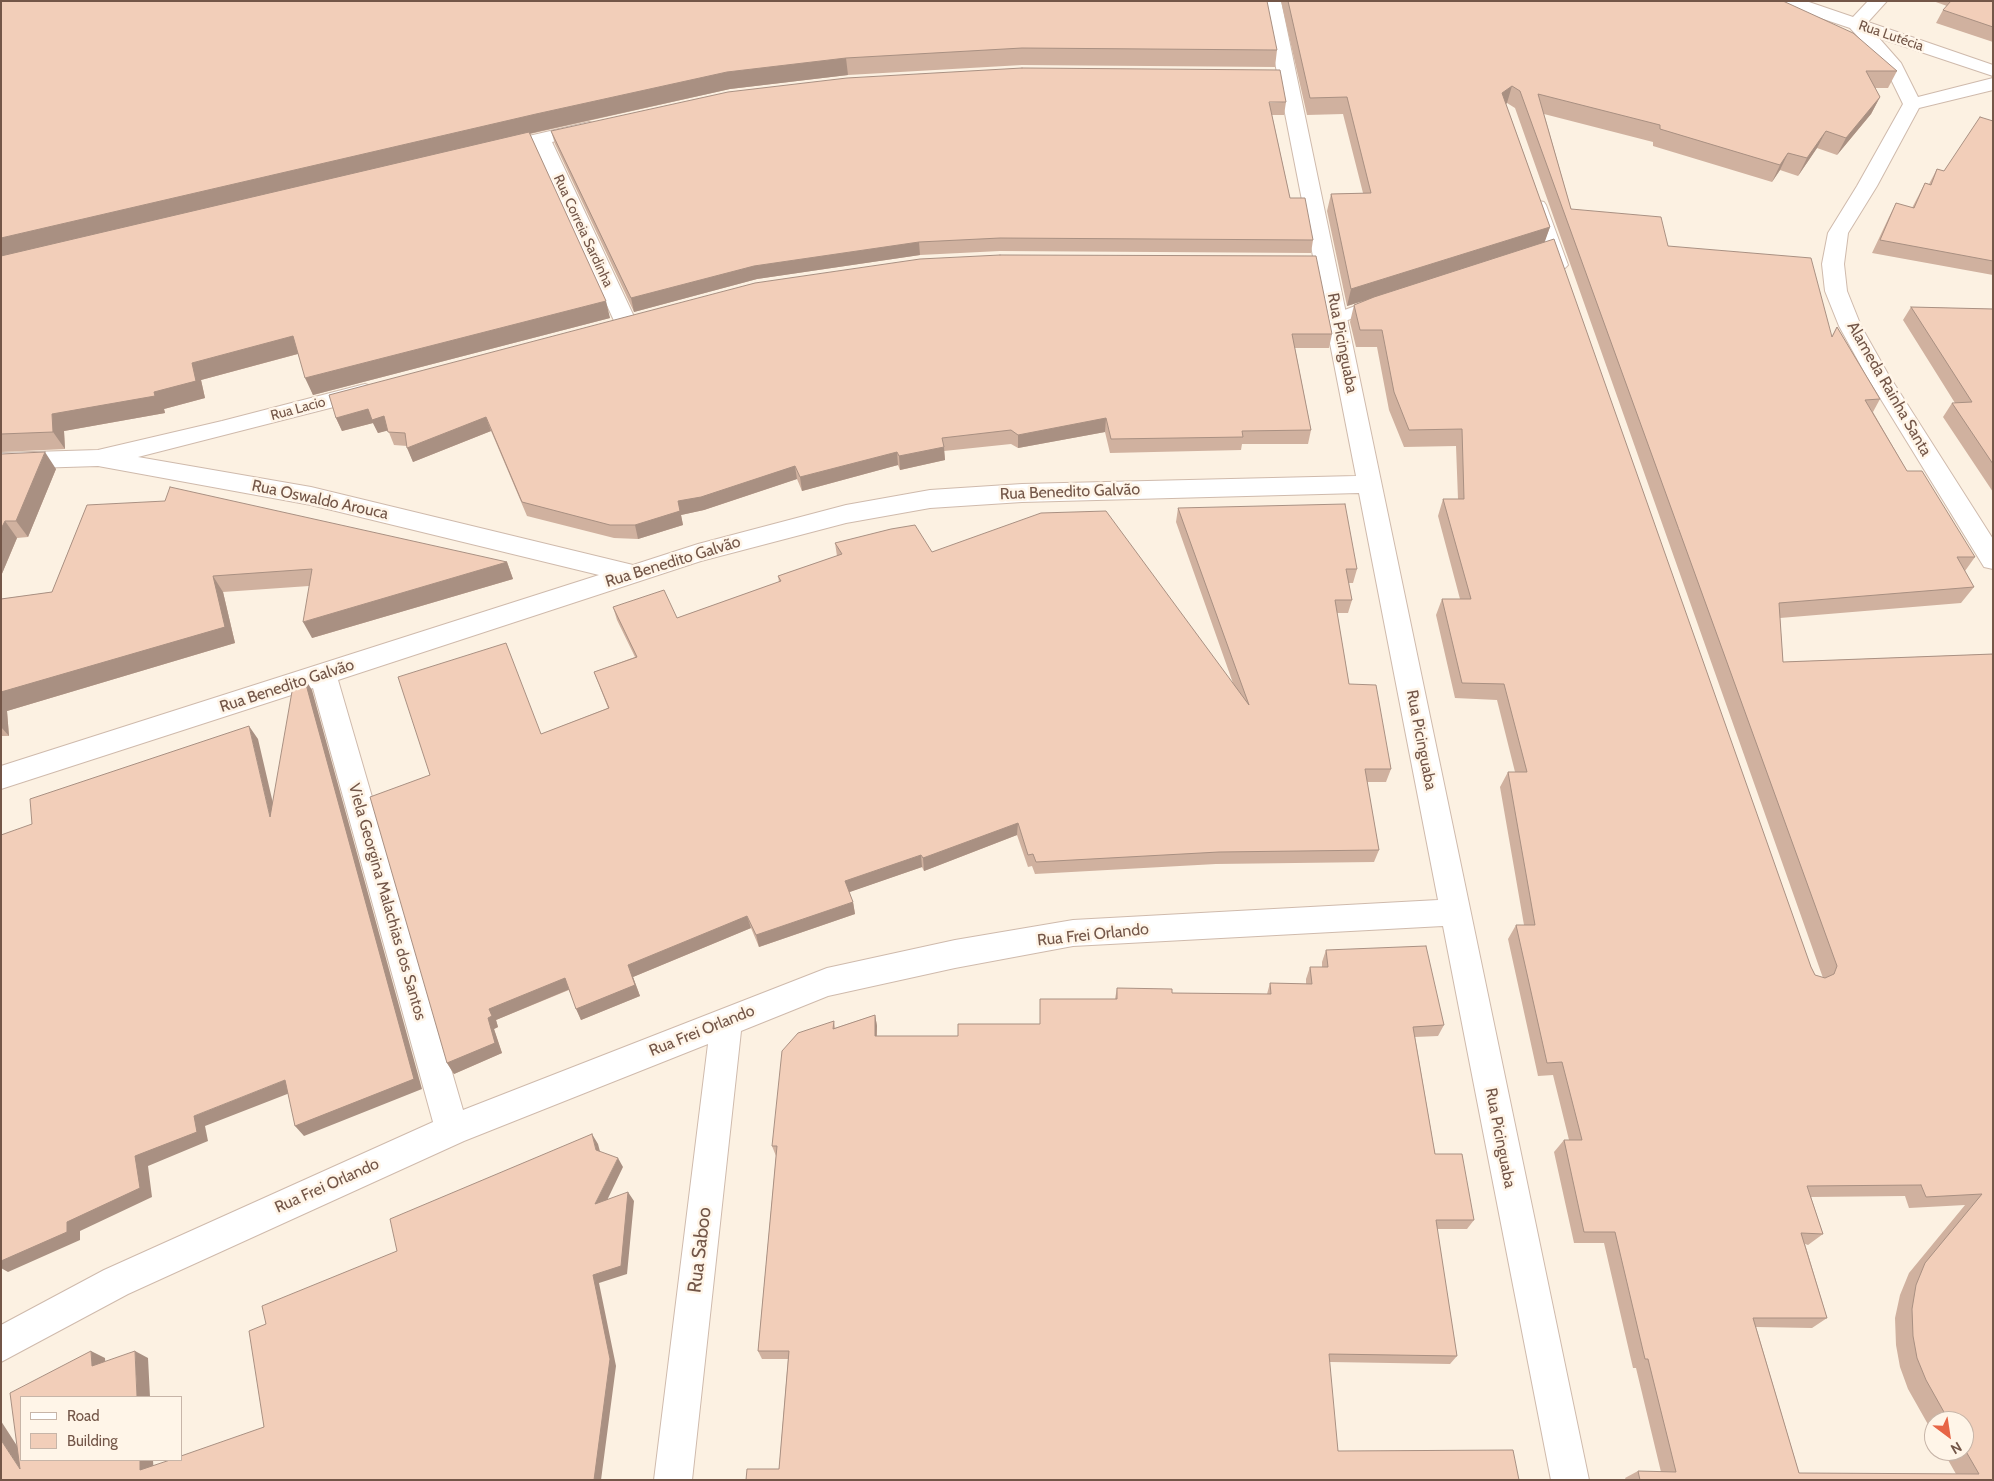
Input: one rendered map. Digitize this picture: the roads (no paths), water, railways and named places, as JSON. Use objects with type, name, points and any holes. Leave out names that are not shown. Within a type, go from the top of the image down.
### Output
[{"type":"street","name":"Rua Picinguaba","points":[[1272,1],[1278,75],[1316,261],[1337,319],[1570,1480]]},
{"type":"street","name":"Rua Lutécia","points":[[1788,1],[1993,71]]},
{"type":"street","points":[[1878,1],[1856,24],[1892,63],[1912,104],[1993,84]]},
{"type":"street","name":"Alameda Rainha Santa","points":[[1912,104],[1868,186],[1838,233],[1833,264],[1836,291],[1850,326],[1877,375],[1993,560]]},
{"type":"street","points":[[483,152],[605,124]]},
{"type":"street","name":"Rua Correia Sardinha","points":[[541,139],[626,323]]},
{"type":"street","name":"Rua Lacio","points":[[98,458],[222,429],[386,386]]},
{"type":"street","name":"Rua Oswaldo Arouca","points":[[1,461],[98,458],[311,496],[634,574]]},
{"type":"street","name":"Rua Benedito Galvão","points":[[1,778],[698,553],[846,514],[930,499],[1022,493],[1370,484]]},
{"type":"street","name":"Viela Georgina Malachias dos Santos","points":[[323,674],[452,1130]]},
{"type":"street","name":"Rua Frei Orlando","points":[[1,1344],[116,1282],[452,1130],[827,982],[955,954],[1073,933],[1455,912]]},
{"type":"street","name":"Rua Saboo","points":[[673,1480],[726,1021]]},
{"type":"lane","points":[[1535,192],[1549,249],[1567,285]]},
{"type":"lane","points":[[1337,319],[1362,308],[1391,299]]}]
